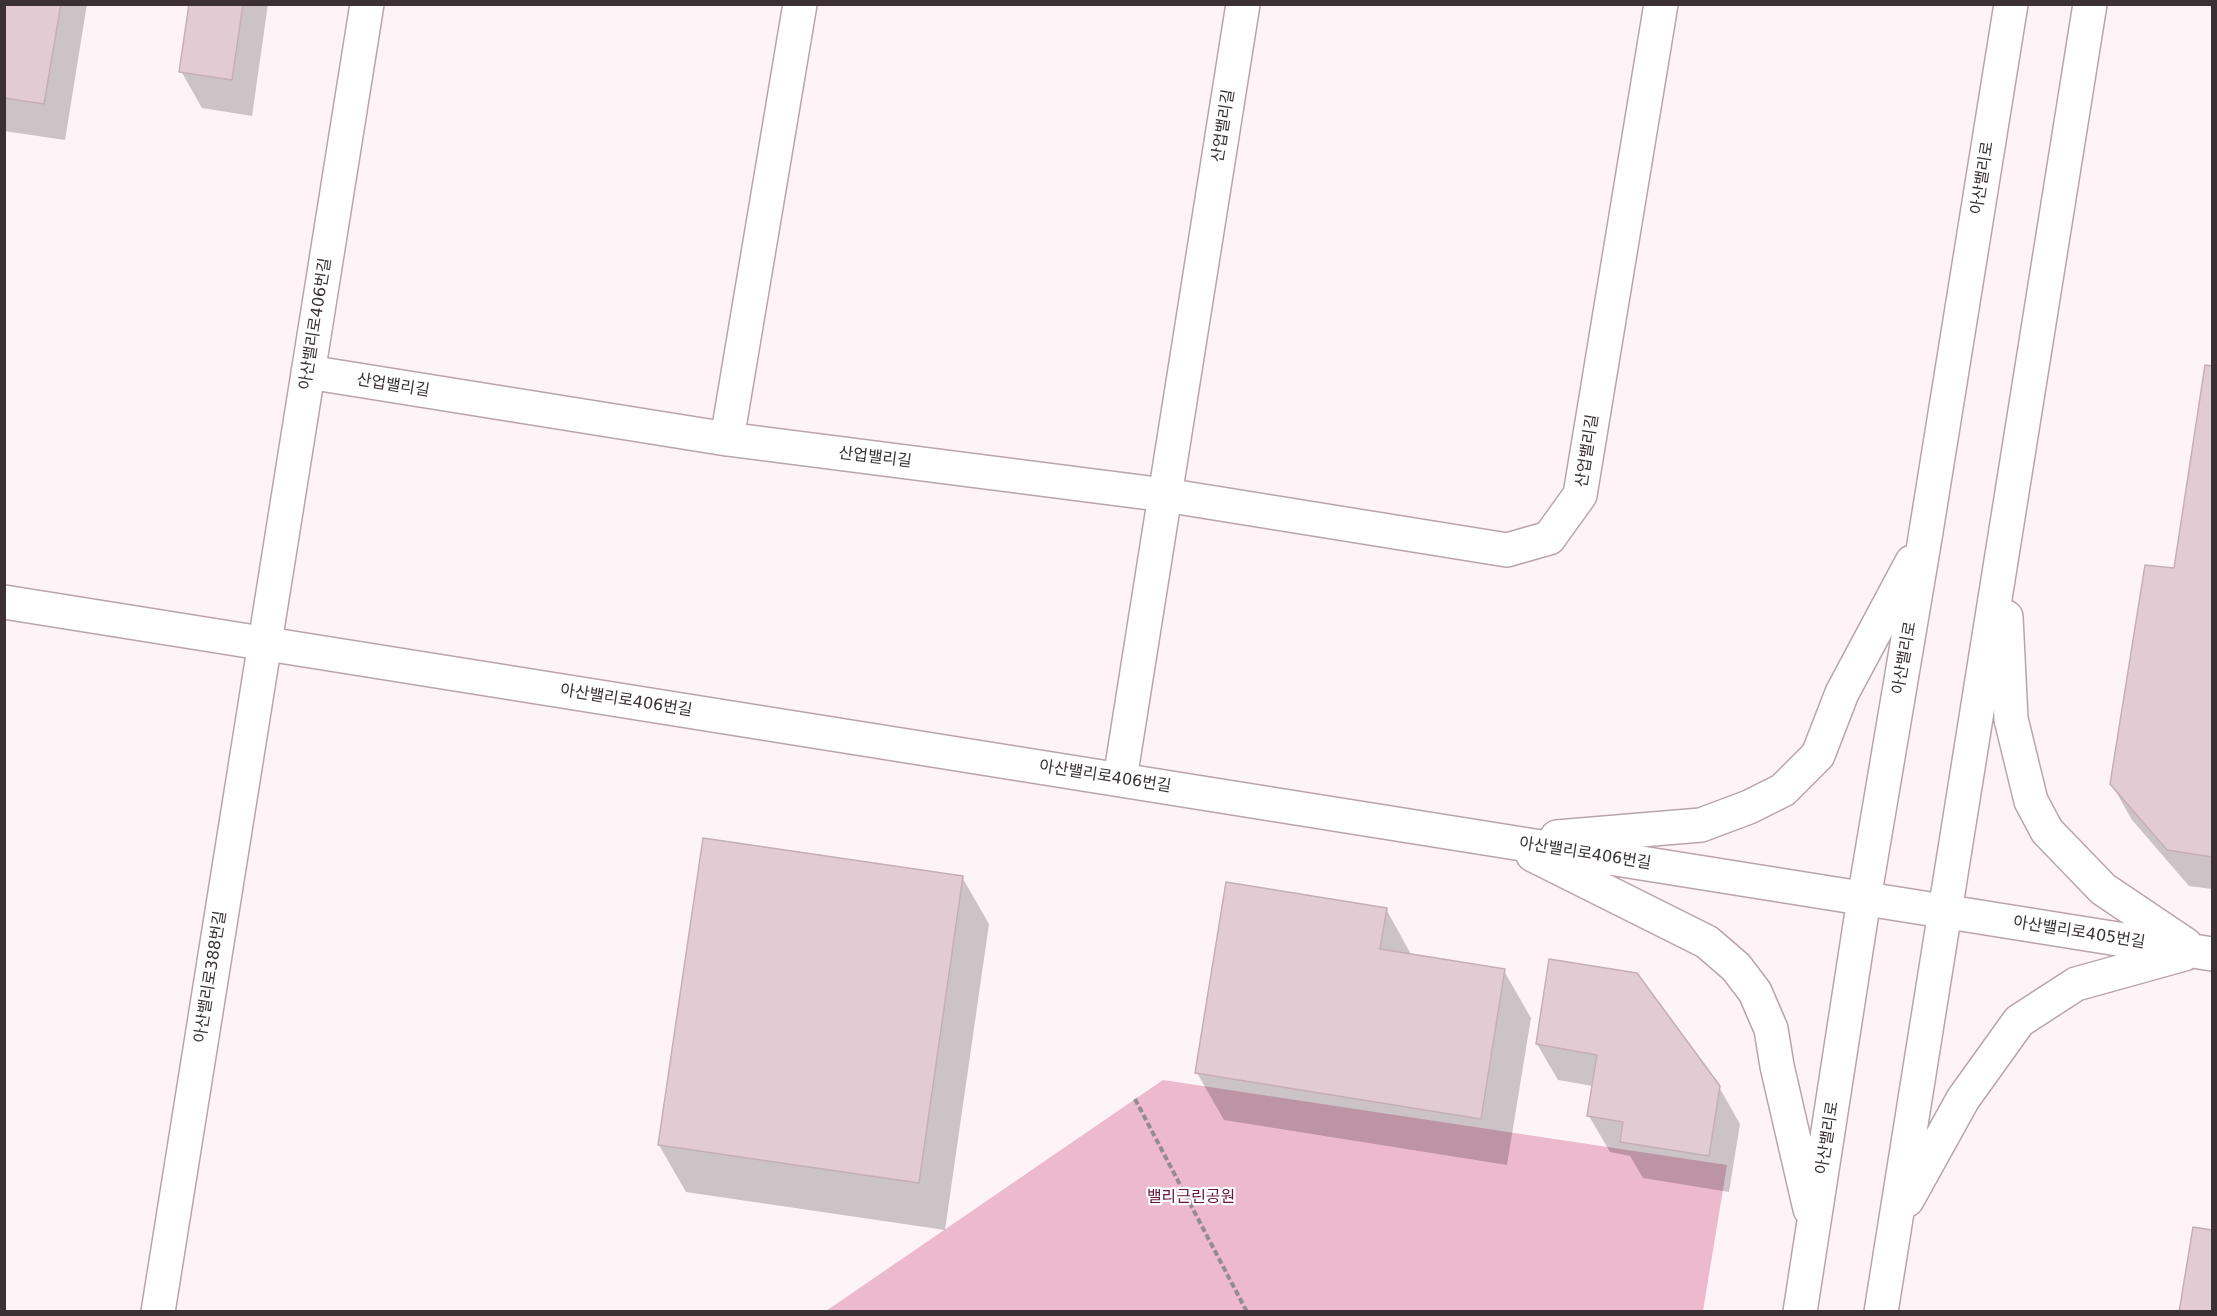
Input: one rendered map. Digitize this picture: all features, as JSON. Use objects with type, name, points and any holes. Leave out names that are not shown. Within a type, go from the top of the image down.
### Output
[{"type":"street","name":"아산밸리로406번길","points":[[265,643],[367,4]]},
{"type":"street","points":[[727,439],[800,4]]},
{"type":"street","name":"산업밸리길","points":[[1120,779],[1243,4]]},
{"type":"street","name":"산업밸리길","points":[[308,372],[727,439],[1165,495],[1507,550],[1549,538],[1580,495],[1661,4]]},
{"type":"street","name":"아산밸리로","points":[[1800,1311],[1864,898],[2011,4]]},
{"type":"street","points":[[1881,1311],[2090,4]]},
{"type":"street","points":[[1505,841],[1701,825],[1749,807],[1783,790],[1818,754],[1842,693],[1925,538]]},
{"type":"street","points":[[2002,550],[2011,719],[2031,801],[2047,831],[2103,889],[2204,952]]},
{"type":"street","name":"아산밸리로406번길","points":[[4,602],[1946,911]]},
{"type":"street","name":"아산밸리로388번길","points":[[158,1311],[265,643]]},
{"type":"street","points":[[1505,841],[1707,942],[1736,968],[1755,992],[1771,1029],[1777,1066],[1814,1226]]},
{"type":"street","name":"아산밸리로405번길","points":[[1946,911],[2204,952]]},
{"type":"street","points":[[1896,1221],[1963,1099],[2019,1021],[2076,984],[2204,952]]},
{"type":"path","points":[[1135,1099],[1247,1311]]},
{"type":"green space","name":"밸리근린공원","points":[[1163,1080],[1727,1165],[1703,1311],[826,1311]]},
{"type":"building","points":[[4,4],[61,4],[44,104],[4,98]]},
{"type":"building","points":[[189,4],[243,4],[232,80],[179,72]]},
{"type":"building","points":[[2205,365],[2212,366],[2212,857],[2167,850],[2110,784],[2145,565],[2174,568]]},
{"type":"building","points":[[703,838],[963,876],[919,1183],[658,1145]]},
{"type":"building","points":[[1226,882],[1387,908],[1380,949],[1505,969],[1481,1119],[1195,1073]]},
{"type":"building","points":[[1549,959],[1637,973],[1720,1086],[1709,1156],[1620,1142],[1623,1122],[1587,1116],[1597,1055],[1536,1044]]},
{"type":"building","points":[[2193,1227],[2212,1230],[2212,1312],[2179,1312]]}]
